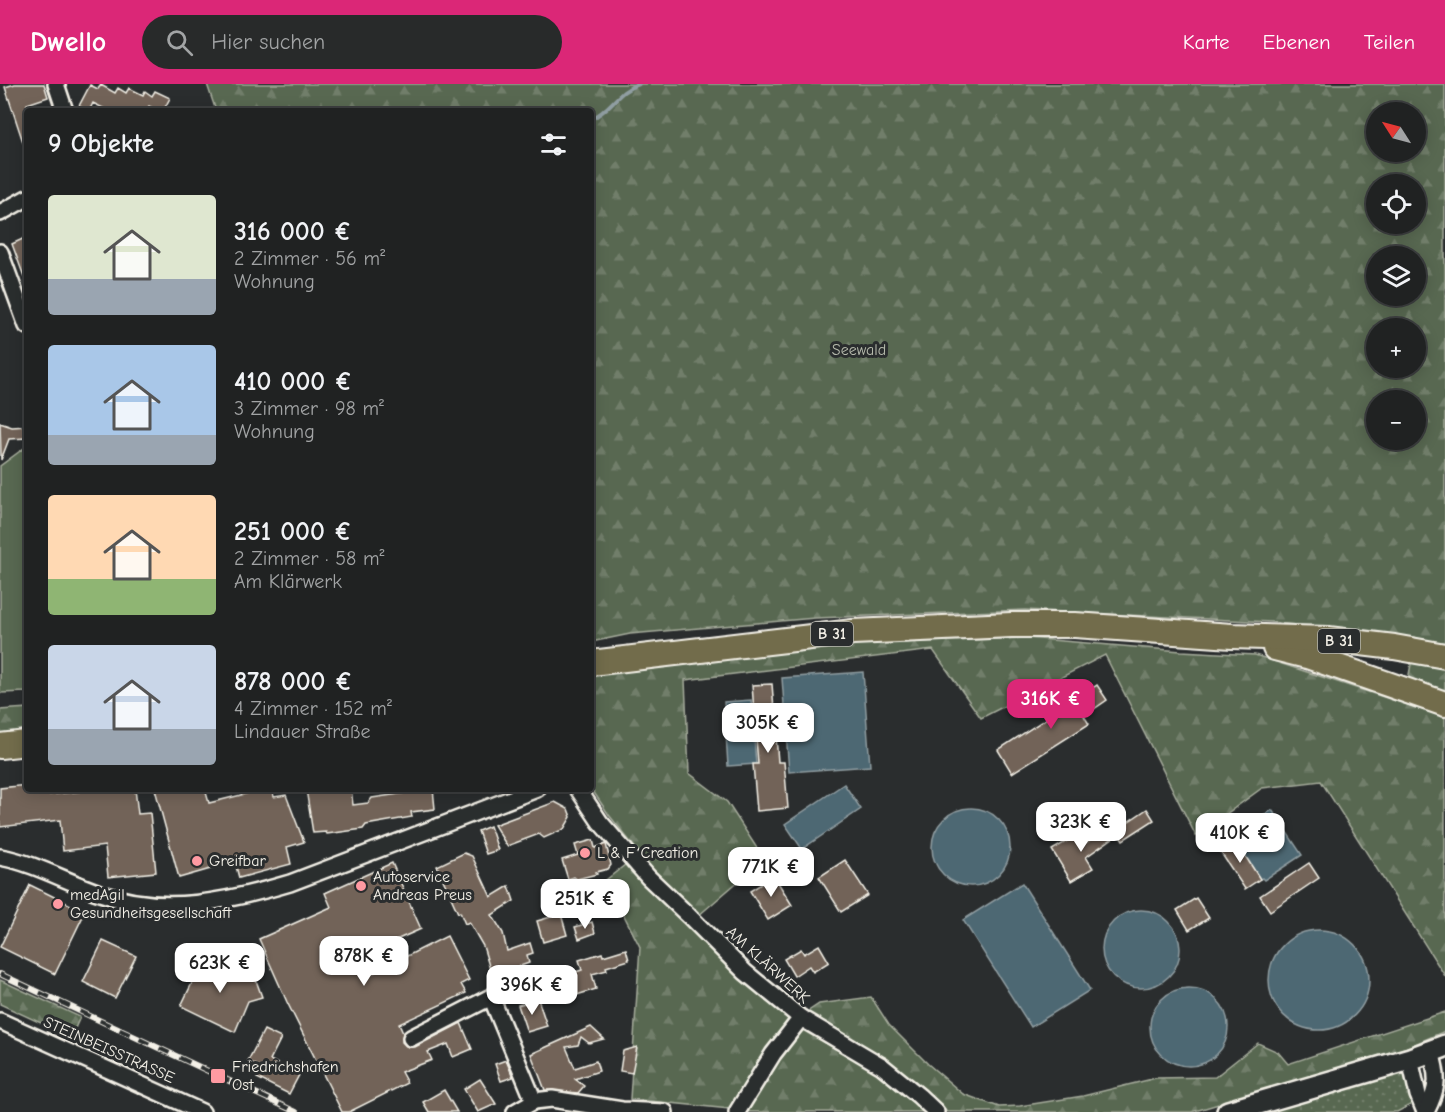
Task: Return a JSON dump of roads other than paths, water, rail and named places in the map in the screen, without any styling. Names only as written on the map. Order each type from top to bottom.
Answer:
[{"type":"main road","name":"B 31","points":[[594,663],[853,632],[1011,625],[1076,625],[1232,636],[1328,639],[1445,656]]},
{"type":"main road","points":[[1232,636],[1307,656],[1445,704]]},
{"type":"main road","points":[[0,746],[24,743]]},
{"type":"main road","points":[[1228,1112],[1438,1049]]},
{"type":"street","points":[[56,84],[64,108]]},
{"type":"street","points":[[0,213],[24,200]]},
{"type":"street","points":[[0,252],[24,318]]},
{"type":"street","points":[[0,857],[18,861],[101,894],[120,899],[158,905],[199,904],[254,894],[290,883],[529,792]]},
{"type":"street","name":"AM KLÄRWERK","points":[[580,792],[600,822],[648,877],[745,972],[801,1018],[882,1066],[920,1096],[936,1112]]},
{"type":"street","points":[[411,1038],[491,997],[534,1101]]},
{"type":"street","points":[[737,1112],[773,1054],[801,1018]]},
{"type":"street","name":"STEINBEISSTRASSE","points":[[0,1021],[202,1112]]},
{"type":"street","points":[[1426,1112],[1436,1093],[1438,1049]]},
{"type":"street","points":[[1410,1059],[1418,1095],[1426,1112]]},
{"type":"street","points":[[515,1112],[534,1101],[552,1099],[623,1111],[665,1112]]},
{"type":"water","points":[[863,672],[870,766],[789,772],[782,678]]},
{"type":"water","points":[[751,700],[756,764],[728,766],[724,702]]},
{"type":"water","points":[[844,784],[861,809],[802,849],[785,824]]},
{"type":"water","points":[[971,808],[986,811],[999,819],[1007,832],[1010,847],[1007,862],[999,875],[986,883],[971,886],[956,883],[943,875],[935,862],[932,847],[935,832],[943,819],[956,811]]},
{"type":"water","points":[[1272,810],[1302,855],[1264,880],[1260,879],[1235,840],[1238,838],[1235,834]]},
{"type":"water","points":[[1022,883],[1090,990],[1031,1027],[963,920]]},
{"type":"water","points":[[1141,910],[1156,913],[1169,921],[1177,934],[1180,949],[1177,964],[1169,977],[1156,985],[1141,988],[1126,985],[1113,977],[1105,964],[1102,949],[1105,934],[1113,921],[1126,913]]},
{"type":"water","points":[[1319,930],[1338,934],[1354,945],[1365,961],[1369,980],[1365,999],[1354,1015],[1338,1026],[1319,1030],[1300,1026],[1284,1015],[1273,999],[1269,980],[1273,961],[1284,945],[1300,934]]},
{"type":"water","points":[[1189,988],[1204,991],[1217,999],[1225,1012],[1228,1027],[1225,1042],[1217,1055],[1204,1063],[1189,1066],[1174,1063],[1161,1055],[1153,1042],[1150,1027],[1153,1012],[1161,999],[1174,991]]},
{"type":"waterway","points":[[594,117],[625,91],[639,84]]},
{"type":"railway","points":[[0,974],[296,1112]]},
{"type":"place","name":"L & F Creation","points":[[585,853]]},
{"type":"place","name":"Greifbar","points":[[197,861]]},
{"type":"place","name":"Autoservice Andreas Preus","points":[[361,886]]},
{"type":"place","name":"medAgil Gesundheitsgesellschaft","points":[[58,904]]},
{"type":"place","name":"Friedrichshafen Ost","points":[[218,1076]]},
{"type":"park label","name":"Seewald","points":[[859,350]]}]
